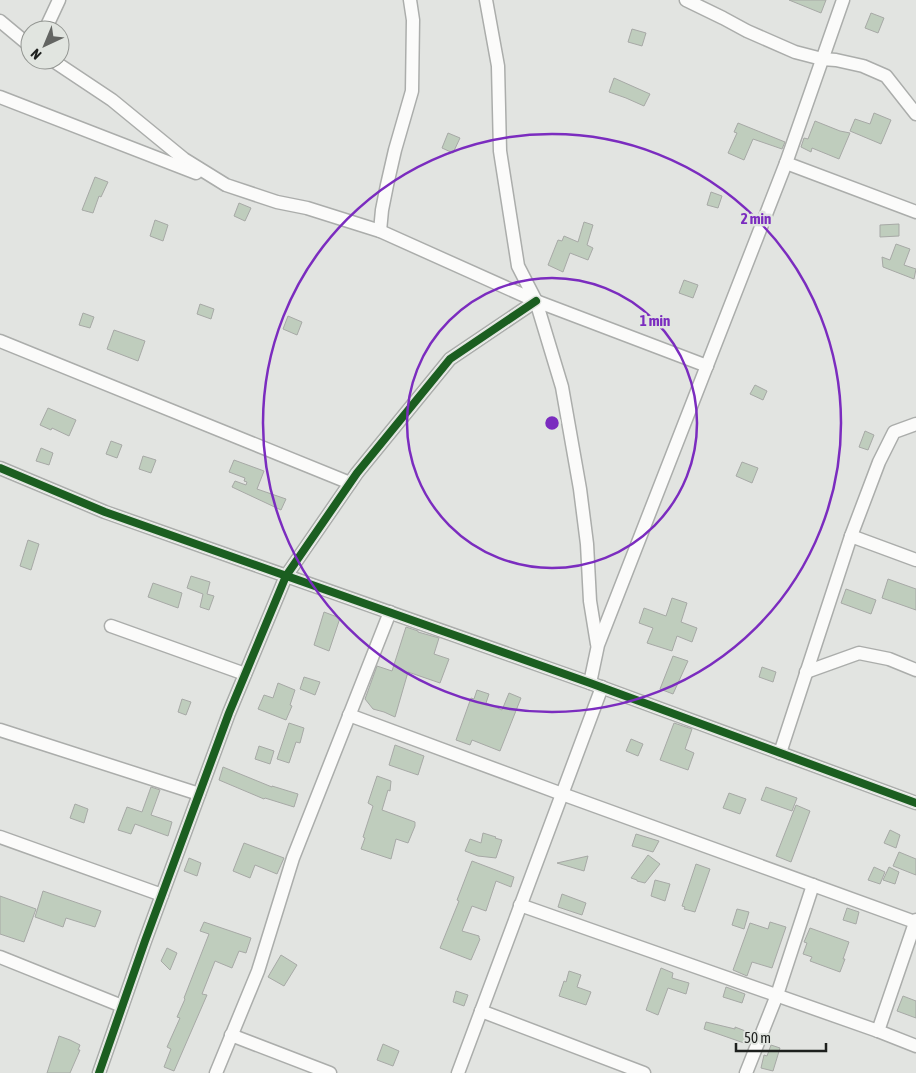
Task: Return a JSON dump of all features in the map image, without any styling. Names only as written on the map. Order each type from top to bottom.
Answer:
[{"type":"street","points":[[50,20],[60,0]]},
{"type":"street","points":[[380,231],[382,210],[395,150],[412,91],[413,20],[410,0]]},
{"type":"street","points":[[458,1073],[562,794],[596,685],[598,645],[590,601],[587,544],[580,489],[562,387],[536,301],[518,266],[500,152],[498,66],[486,0]]},
{"type":"street","points":[[686,0],[787,49],[822,59],[863,66],[886,76],[916,114]]},
{"type":"street","points":[[598,645],[786,163],[843,0]]},
{"type":"street","points":[[0,21],[20,38]]},
{"type":"street","points":[[67,70],[112,100],[184,159],[226,185]]},
{"type":"street","points":[[0,97],[226,185],[277,202],[307,208],[380,231],[536,301],[707,366]]},
{"type":"street","points":[[786,163],[916,212]]},
{"type":"street","points":[[99,1073],[162,894],[229,713],[286,576],[357,473],[450,359],[536,301]]},
{"type":"street","points":[[0,341],[350,483]]},
{"type":"street","points":[[780,753],[851,536],[879,462],[894,432],[916,424]]},
{"type":"street","points":[[0,468],[105,512],[596,685],[916,803]]},
{"type":"street","points":[[851,536],[916,560]]},
{"type":"street","points":[[216,1073],[258,971],[293,858],[390,612]]},
{"type":"street","points":[[111,626],[245,674]]},
{"type":"street","points":[[806,672],[858,653],[889,658],[916,670]]},
{"type":"street","points":[[349,715],[562,794],[916,921],[878,1031]]},
{"type":"street","points":[[0,730],[199,794]]},
{"type":"street","points":[[0,837],[162,894]]},
{"type":"street","points":[[746,1073],[777,995],[813,885]]},
{"type":"street","points":[[520,905],[916,1046]]},
{"type":"street","points":[[0,957],[122,1006]]},
{"type":"street","points":[[481,1011],[644,1073]]},
{"type":"street","points":[[232,1035],[330,1073]]},
{"type":"building","points":[[789,0],[826,0],[821,13]]},
{"type":"building","points":[[871,13],[884,18],[878,33],[865,28]]},
{"type":"building","points":[[632,29],[646,33],[642,46],[628,42]]},
{"type":"building","points":[[614,78],[650,94],[644,106],[609,92]]},
{"type":"building","points":[[874,113],[891,120],[881,144],[850,131],[855,119],[870,124]]},
{"type":"building","points":[[815,121],[850,133],[839,159],[812,148],[811,152],[801,147],[804,138],[808,139]]},
{"type":"building","points":[[738,123],[785,142],[782,149],[753,139],[744,160],[728,153],[737,133],[734,132]]},
{"type":"building","points":[[448,133],[460,138],[453,153],[442,148]]},
{"type":"building","points":[[95,177],[108,182],[101,197],[99,196],[93,213],[82,210]]},
{"type":"building","points":[[711,192],[722,196],[718,208],[707,205]]},
{"type":"building","points":[[239,203],[251,208],[245,221],[234,216]]},
{"type":"building","points":[[155,220],[168,225],[163,241],[150,236]]},
{"type":"building","points":[[584,222],[593,225],[587,245],[593,248],[588,260],[570,253],[563,272],[548,265],[558,240],[562,241],[564,236],[578,242]]},
{"type":"building","points":[[899,224],[899,236],[880,237],[880,225]]},
{"type":"building","points":[[896,244],[910,249],[904,265],[916,269],[914,279],[883,267],[882,257],[890,260]]},
{"type":"building","points":[[684,280],[698,285],[693,298],[679,293]]},
{"type":"building","points":[[200,304],[214,309],[211,319],[197,314]]},
{"type":"building","points":[[83,313],[94,317],[90,328],[79,325]]},
{"type":"building","points":[[288,316],[302,322],[297,335],[283,329]]},
{"type":"building","points":[[114,330],[145,341],[138,361],[107,349]]},
{"type":"building","points":[[755,385],[767,391],[763,400],[750,394]]},
{"type":"building","points":[[48,408],[76,420],[69,436],[40,425]]},
{"type":"building","points":[[865,431],[874,435],[868,450],[859,447]]},
{"type":"building","points":[[111,441],[122,445],[117,458],[106,454]]},
{"type":"building","points":[[41,448],[53,453],[49,465],[36,461]]},
{"type":"building","points":[[143,456],[156,460],[151,473],[139,469]]},
{"type":"building","points":[[234,460],[264,471],[257,489],[286,499],[281,510],[232,487],[235,481],[246,485],[247,482],[244,481],[245,478],[229,472]]},
{"type":"building","points":[[742,462],[758,468],[752,483],[736,476]]},
{"type":"building","points":[[28,540],[39,544],[31,570],[20,566]]},
{"type":"building","points":[[191,576],[210,582],[207,594],[214,596],[209,610],[200,607],[203,594],[187,588]]},
{"type":"building","points":[[888,579],[916,589],[916,610],[882,598]]},
{"type":"building","points":[[153,583],[182,593],[178,608],[148,597]]},
{"type":"building","points":[[846,589],[876,600],[871,614],[841,603]]},
{"type":"building","points":[[672,598],[687,603],[681,622],[697,628],[692,642],[677,636],[672,651],[647,643],[653,628],[639,623],[644,608],[666,616]]},
{"type":"building","points":[[324,612],[340,618],[329,651],[314,645]]},
{"type":"building","points":[[406,627],[439,638],[434,654],[449,659],[440,683],[408,672],[395,717],[373,709],[365,699],[377,666],[392,671]]},
{"type":"building","points":[[673,656],[688,661],[673,694],[660,689]]},
{"type":"building","points":[[762,667],[776,672],[773,682],[759,677]]},
{"type":"building","points":[[304,677],[320,682],[315,695],[300,689]]},
{"type":"building","points":[[278,683],[295,690],[290,705],[292,706],[286,720],[258,709],[264,695],[273,698]]},
{"type":"building","points":[[477,690],[489,694],[486,703],[502,710],[509,693],[521,698],[500,751],[472,740],[470,745],[456,740],[471,698],[474,699]]},
{"type":"building","points":[[182,699],[191,702],[186,715],[178,712]]},
{"type":"building","points":[[289,723],[304,728],[300,743],[296,742],[289,763],[277,759]]},
{"type":"building","points":[[674,723],[692,729],[685,749],[694,753],[688,770],[660,760]]},
{"type":"building","points":[[631,739],[643,744],[638,756],[626,751]]},
{"type":"building","points":[[395,745],[424,756],[418,775],[389,765]]},
{"type":"building","points":[[259,746],[274,751],[270,764],[255,759]]},
{"type":"building","points":[[223,767],[272,787],[298,794],[294,807],[264,799],[219,780]]},
{"type":"building","points":[[377,776],[391,781],[390,791],[388,790],[382,810],[415,822],[408,843],[396,839],[391,859],[361,849],[373,806],[368,803]]},
{"type":"building","points":[[151,787],[160,790],[151,815],[172,822],[168,836],[135,824],[131,834],[118,830],[127,807],[142,812]]},
{"type":"building","points":[[766,787],[797,798],[792,811],[761,800]]},
{"type":"building","points":[[729,793],[746,799],[740,814],[723,808]]},
{"type":"building","points":[[75,804],[88,809],[84,823],[70,818]]},
{"type":"building","points":[[796,805],[810,811],[791,862],[776,856]]},
{"type":"building","points":[[890,830],[900,835],[896,848],[884,843]]},
{"type":"building","points":[[483,833],[502,840],[496,858],[478,856],[465,851],[470,839],[481,843]]},
{"type":"building","points":[[636,834],[659,841],[653,852],[632,846]]},
{"type":"building","points":[[244,843],[284,858],[277,874],[255,865],[250,878],[233,871]]},
{"type":"building","points":[[899,852],[916,859],[916,875],[893,866]]},
{"type":"building","points":[[648,855],[660,864],[645,883],[631,878]]},
{"type":"building","points":[[588,856],[584,871],[557,863]]},
{"type":"building","points":[[189,858],[201,863],[197,876],[184,871]]},
{"type":"building","points":[[472,861],[514,877],[511,887],[496,881],[486,911],[472,906],[462,931],[479,936],[480,939],[471,960],[440,948],[459,901],[457,900]]},
{"type":"building","points":[[696,864],[710,869],[695,912],[684,909],[685,907],[682,906]]},
{"type":"building","points":[[874,867],[885,872],[880,884],[868,880]]},
{"type":"building","points":[[889,867],[899,872],[895,884],[883,880]]},
{"type":"building","points":[[655,880],[670,884],[665,901],[651,896]]},
{"type":"building","points":[[43,891],[101,911],[95,927],[66,918],[63,927],[35,917]]},
{"type":"building","points":[[562,894],[586,903],[582,915],[558,907]]},
{"type":"building","points":[[0,896],[36,909],[24,942],[0,934]]},
{"type":"building","points":[[847,908],[859,912],[856,924],[843,920]]},
{"type":"building","points":[[737,909],[749,912],[744,929],[732,925]]},
{"type":"building","points":[[204,922],[251,938],[246,953],[239,951],[232,968],[215,961],[202,994],[207,995],[174,1071],[164,1067],[171,1049],[167,1047],[180,1018],[177,1017],[209,934],[200,931]]},
{"type":"building","points":[[770,922],[786,927],[772,968],[752,962],[747,976],[733,970],[750,923],[768,929]]},
{"type":"building","points":[[810,928],[849,942],[840,972],[810,961],[812,957],[803,954],[807,943],[804,942]]},
{"type":"building","points":[[167,948],[177,953],[170,970],[161,961]]},
{"type":"building","points":[[281,955],[297,965],[284,986],[268,977]]},
{"type":"building","points":[[661,968],[673,973],[672,978],[689,983],[686,994],[668,988],[658,1015],[646,1010]]},
{"type":"building","points":[[569,971],[581,975],[577,987],[591,992],[586,1005],[559,996]]},
{"type":"building","points":[[726,987],[745,994],[742,1003],[723,997]]},
{"type":"building","points":[[456,991],[468,995],[464,1006],[453,1002]]},
{"type":"building","points":[[903,996],[916,1001],[916,1018],[897,1011]]},
{"type":"building","points":[[706,1022],[735,1029],[735,1027],[748,1032],[744,1043],[704,1029]]},
{"type":"building","points":[[59,1036],[80,1045],[78,1050],[80,1050],[70,1073],[47,1073]]},
{"type":"building","points":[[383,1044],[399,1051],[393,1066],[377,1060]]},
{"type":"building","points":[[771,1045],[780,1048],[773,1071],[761,1068],[764,1055],[767,1056]]},
{"type":"cycle path","points":[[99,1073],[145,941],[229,713],[286,576],[357,473],[450,359],[536,301]]},
{"type":"cycle path","points":[[0,468],[105,512],[590,683],[916,803]]}]
